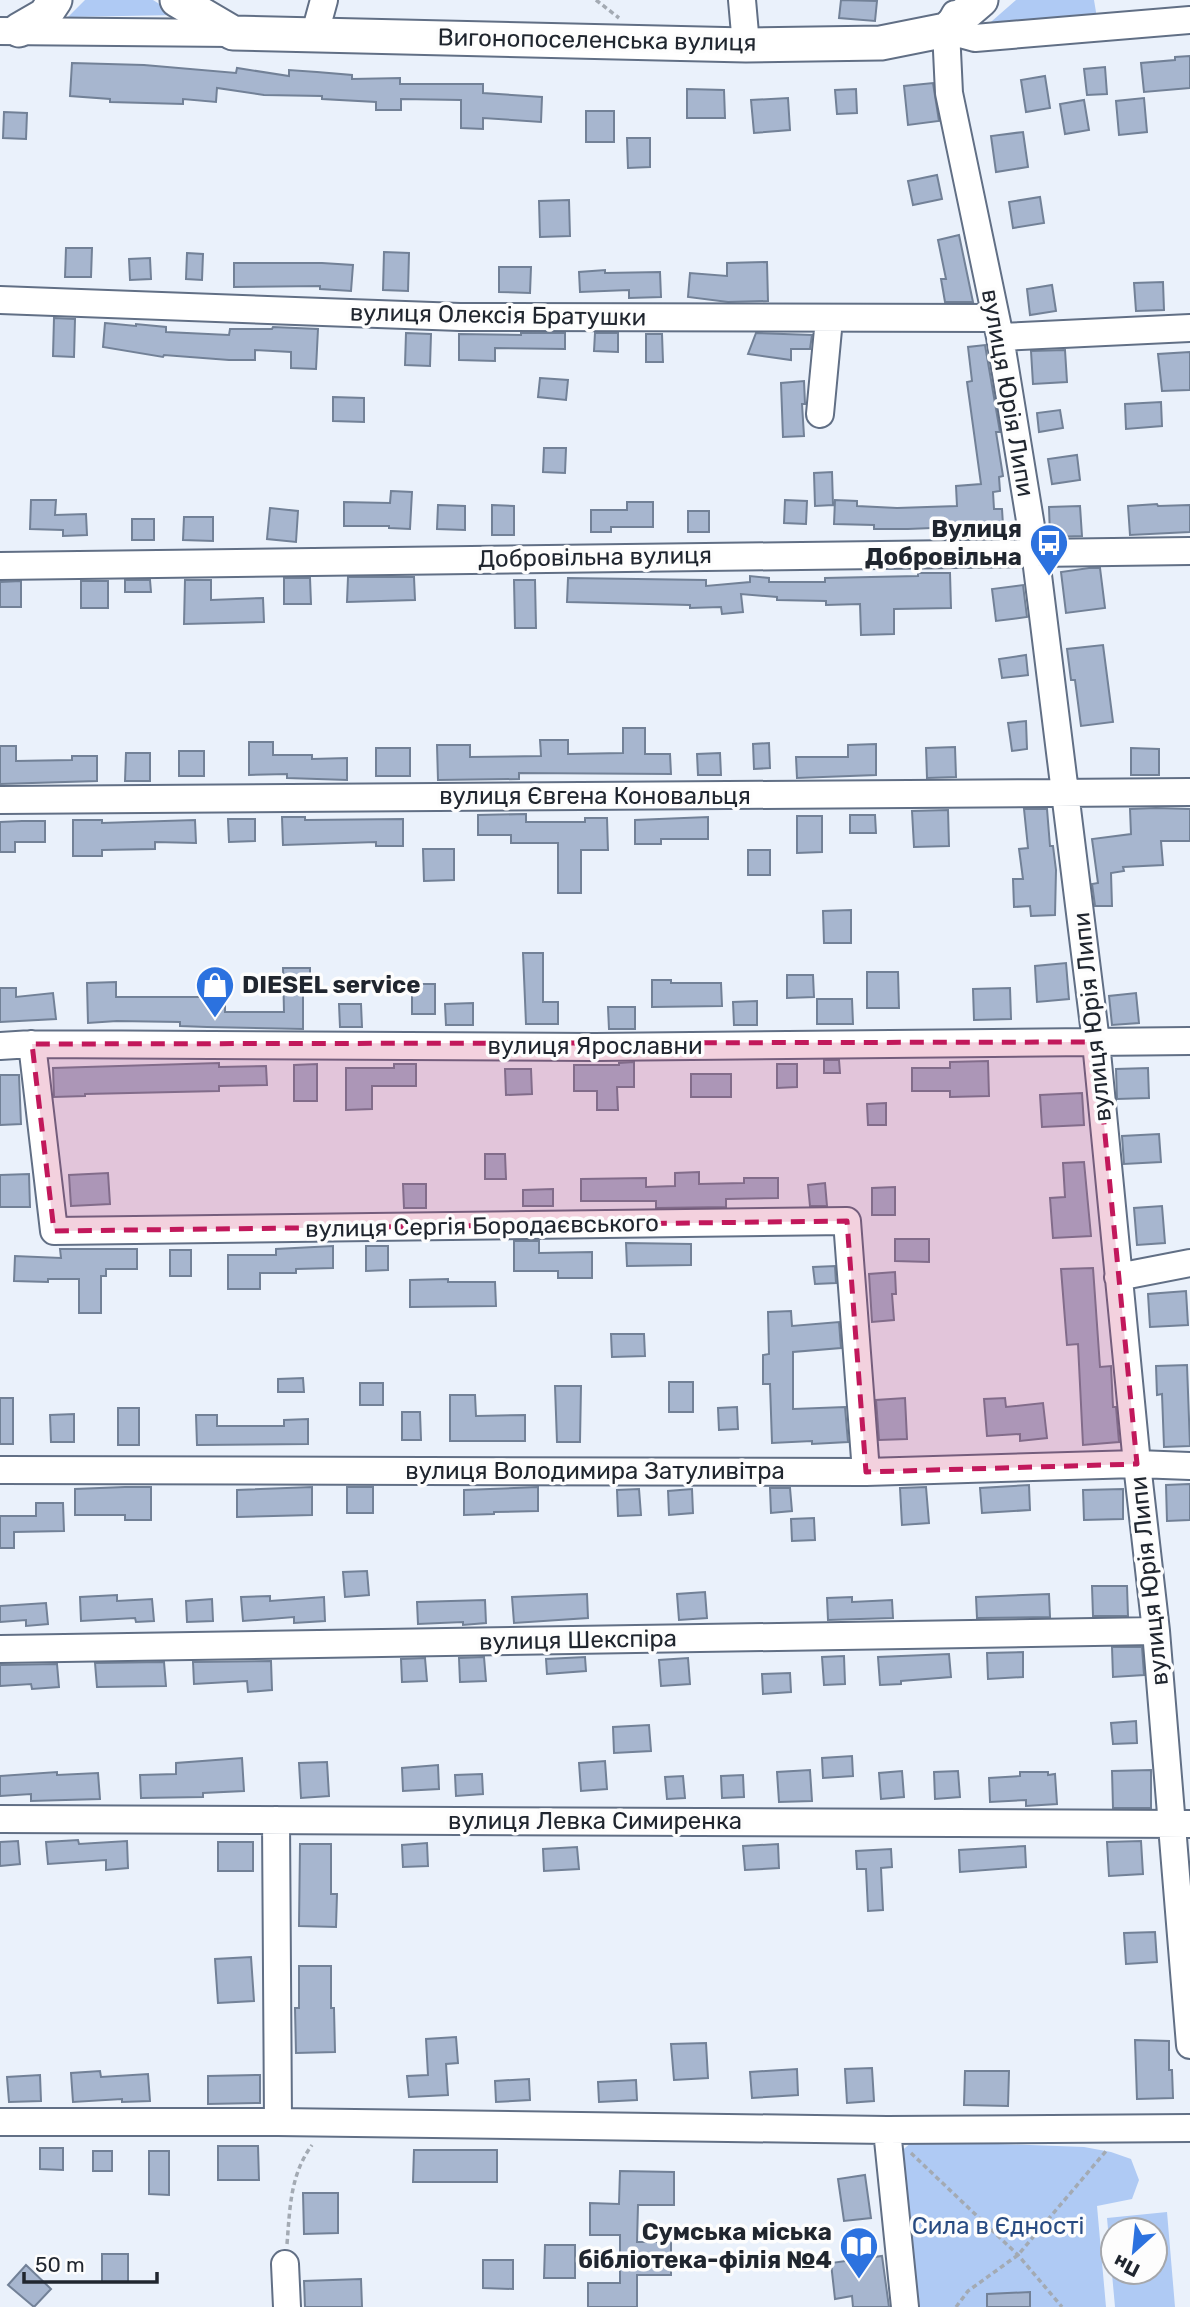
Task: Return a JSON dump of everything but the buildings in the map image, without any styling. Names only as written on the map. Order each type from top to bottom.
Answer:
[{"type":"main road","points":[[10,31],[45,15],[55,0]]},
{"type":"main road","points":[[177,0],[233,33]]},
{"type":"main road","points":[[946,30],[981,0]]},
{"type":"main road","name":"Вигонопоселенська вулиця","points":[[233,33],[746,45],[881,43],[946,30]]},
{"type":"street","points":[[315,33],[324,0]]},
{"type":"street","points":[[742,0],[746,45]]},
{"type":"street","points":[[946,30],[963,0]]},
{"type":"street","name":"Вигонопоселенська вулиця","points":[[946,30],[975,38],[1190,20]]},
{"type":"street","name":"вулиця Юрія Липи","points":[[946,30],[949,93],[998,327],[1035,551],[1066,793],[1096,1042],[1137,1464],[1180,1824],[1190,2045]]},
{"type":"street","name":"Вигонопоселенська вулиця","points":[[10,31],[233,33]]},
{"type":"street","name":"вулиця Олексія Братушки","points":[[0,300],[460,317],[829,319],[998,327],[1190,328]]},
{"type":"street","points":[[820,414],[829,319]]},
{"type":"street","name":"Добровільна вулиця","points":[[0,566],[1190,551]]},
{"type":"street","name":"вулиця Євгена Коновальця","points":[[0,800],[1190,792]]},
{"type":"street","name":"вулиця Ярославни","points":[[0,1046],[595,1047],[1190,1041]]},
{"type":"street","name":"вулиця Сергія Бородаєвського","points":[[32,1044],[54,1231],[847,1221],[866,1472]]},
{"type":"street","points":[[1118,1277],[1190,1263]]},
{"type":"street","name":"вулиця Володимира Затуливітра","points":[[0,1470],[866,1472],[1137,1464],[1190,1466]]},
{"type":"street","name":"вулиця Шекспіра","points":[[0,1649],[1156,1631]]},
{"type":"street","name":"вулиця Левка Симиренка","points":[[0,1819],[1180,1824]]},
{"type":"street","points":[[276,1820],[278,2122]]},
{"type":"street","points":[[0,2122],[278,2122],[887,2130],[1190,2128]]},
{"type":"street","points":[[887,2130],[905,2307]]},
{"type":"street","points":[[285,2263],[287,2307]]},
{"type":"path","points":[[285,2263],[293,2180],[303,2158],[327,2123]]},
{"type":"path","points":[[956,2307],[968,2291],[1018,2255],[1125,2128]]},
{"type":"path","points":[[887,2130],[1018,2255],[1062,2307]]},
{"type":"highlighted area","points":[[1096,1042],[1137,1464],[866,1472],[847,1221],[54,1231],[32,1044]]},
{"type":"green space","points":[[85,0],[153,0],[177,15],[68,17]]},
{"type":"green space","points":[[1016,0],[1094,0],[1097,18],[984,28]]},
{"type":"green space","name":"Сила в Єдності","points":[[913,2141],[1084,2147],[1131,2159],[1139,2180],[1132,2199],[1097,2206],[1099,2286],[1104,2286],[1106,2307],[913,2307],[898,2154]]},
{"type":"green space","points":[[1167,2212],[1167,2216],[1127,2216]]},
{"type":"green space","points":[[1169,2236],[1175,2307],[1115,2307],[1113,2286],[1169,2286]]},
{"type":"place","name":"Вулиця Добровільна","points":[[1049,577]]},
{"type":"place","name":"DIESEL service","points":[[215,1019]]},
{"type":"place","name":"Сумська міська бібліотека-філія №4","points":[[859,2280]]}]
